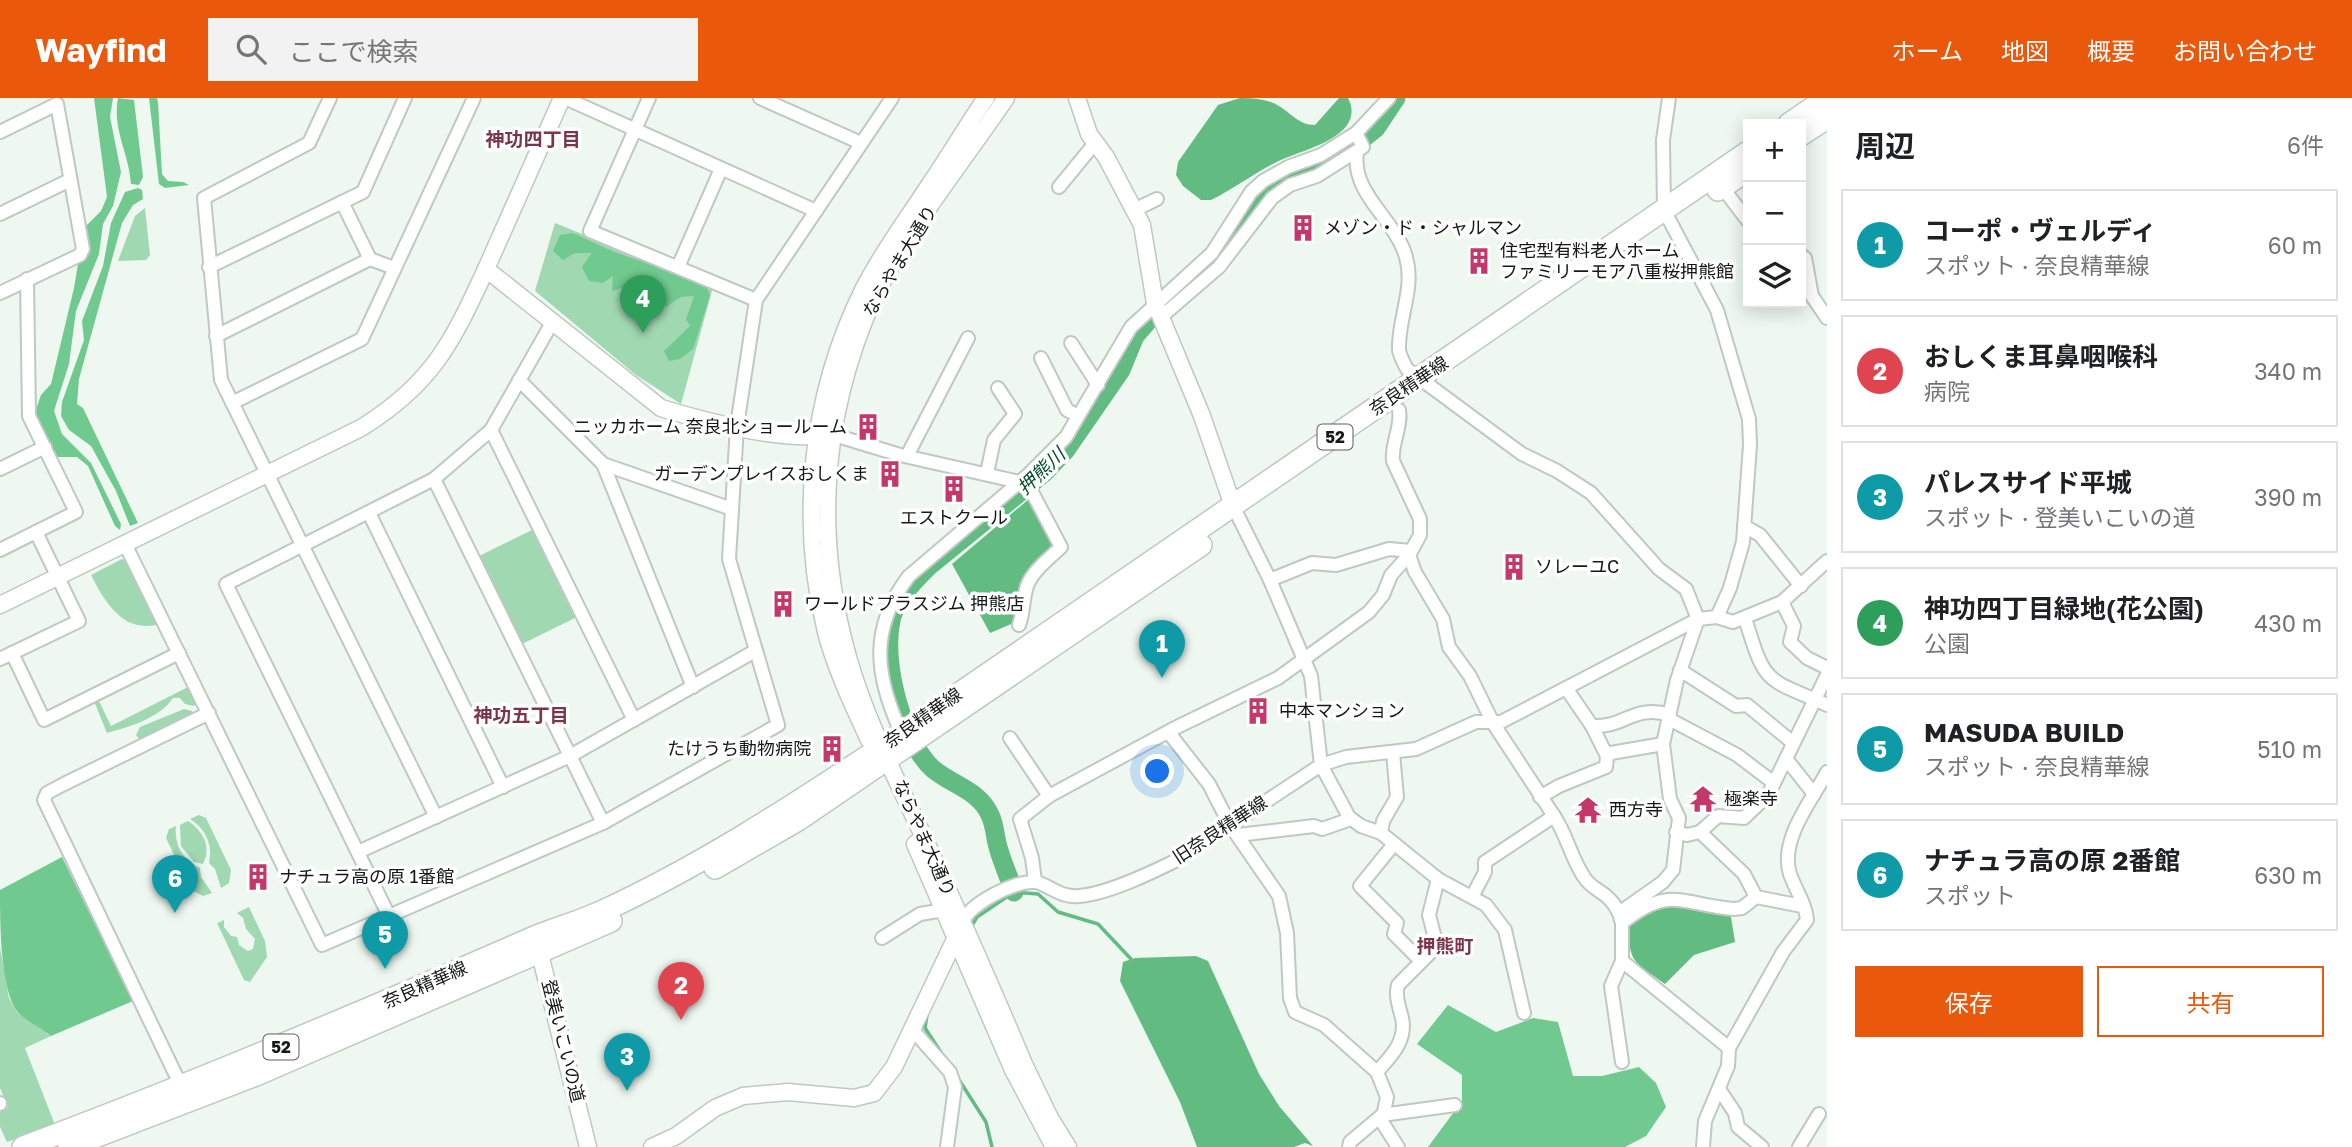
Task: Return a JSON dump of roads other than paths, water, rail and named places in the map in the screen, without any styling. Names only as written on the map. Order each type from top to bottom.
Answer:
[{"type":"main road","points":[[1796,119],[1827,98]]},
{"type":"main road","points":[[1806,132],[1827,118]]},
{"type":"main road","name":"奈良精華線","points":[[69,1147],[256,1075],[743,853],[912,732],[1426,383],[1666,216],[1743,156]]},
{"type":"main road","name":"奈良精華線","points":[[1666,216],[1743,173]]},
{"type":"main road","name":"奈良精華線","points":[[1236,513],[1399,410],[1426,383]]},
{"type":"main road","name":"奈良精華線","points":[[23,1147],[182,1088],[538,945]]},
{"type":"street","points":[[330,98],[309,143],[204,198],[220,380],[436,817]]},
{"type":"street","points":[[209,267],[363,192],[405,98]]},
{"type":"street","points":[[232,403],[362,339],[474,98]]},
{"type":"street","points":[[0,605],[360,428],[409,393],[431,372],[448,346],[563,98],[816,211]]},
{"type":"street","points":[[649,98],[590,231],[756,300]]},
{"type":"street","points":[[760,98],[861,143]]},
{"type":"street","points":[[125,544],[322,945],[603,823],[778,725],[729,559],[737,426],[756,300],[892,98]]},
{"type":"street","name":"ならやま大通り","points":[[986,98],[886,250],[845,327],[831,369],[812,521],[821,609],[844,684],[881,755],[1029,1075],[1068,1147]]},
{"type":"street","name":"ならやま大通り","points":[[824,435],[876,297],[911,239],[1006,98]]},
{"type":"street","points":[[1077,98],[1095,143],[1106,157],[1146,239],[1158,310],[1202,416],[1236,513],[1270,580],[1305,661],[1314,691],[1321,765],[1351,818],[1361,826],[1381,833],[1438,879],[1473,895],[1486,905],[1505,930],[1524,1013]]},
{"type":"street","points":[[912,732],[885,698],[878,659],[889,608],[909,576],[1020,482],[1066,437],[1131,327],[1219,267],[1272,198],[1290,185],[1317,176],[1358,142],[1389,98]]},
{"type":"street","points":[[1669,98],[1663,140],[1666,216],[1677,231],[1717,310],[1749,419],[1750,445],[1744,526],[1730,589],[1717,617]]},
{"type":"street","points":[[0,132],[57,104],[82,242],[80,255],[0,293]]},
{"type":"street","points":[[1158,310],[1212,253],[1240,205],[1262,181],[1288,167],[1358,142]]},
{"type":"street","points":[[1358,142],[1355,166],[1361,185],[1395,234],[1407,260],[1407,300],[1398,351],[1407,369],[1522,454],[1557,471],[1591,493],[1660,569],[1686,589],[1698,619],[1680,670],[1664,744],[1670,799],[1679,818],[1673,870],[1663,882],[1620,918]]},
{"type":"street","points":[[1059,187],[1095,143]]},
{"type":"street","points":[[678,267],[721,169]]},
{"type":"street","points":[[0,214],[70,180]]},
{"type":"street","points":[[1722,187],[1743,215]]},
{"type":"street","points":[[1134,211],[1157,199]]},
{"type":"street","points":[[342,202],[370,258],[394,268]]},
{"type":"street","points":[[216,336],[370,258]]},
{"type":"street","points":[[1806,263],[1812,296],[1827,318]]},
{"type":"street","points":[[486,269],[661,408],[737,426],[797,436],[824,435],[1020,482],[1033,494],[1061,547],[1039,568],[1027,587],[1026,607],[1019,625]]},
{"type":"street","points":[[0,550],[76,512],[29,416],[27,279]]},
{"type":"street","points":[[389,916],[226,584],[434,479],[491,430],[553,321]]},
{"type":"street","points":[[907,456],[968,338]]},
{"type":"street","points":[[1071,343],[1098,386]]},
{"type":"street","points":[[1041,358],[1067,410],[1078,416]]},
{"type":"street","points":[[519,380],[603,464],[693,687]]},
{"type":"street","points":[[987,473],[994,440],[1014,414],[998,388]]},
{"type":"street","points":[[652,1147],[676,1136],[715,1108],[743,1096],[788,1092],[854,1098],[874,1093],[894,1067],[960,930],[966,912],[1006,888],[1035,881],[1032,858],[1020,819],[1049,796],[1249,694],[1305,661],[1369,612],[1383,595],[1391,576],[1410,553],[1420,535],[1420,519],[1393,461],[1392,452],[1401,424],[1399,410]]},
{"type":"street","points":[[491,430],[634,720]]},
{"type":"street","points":[[0,469],[44,447]]},
{"type":"street","points":[[603,464],[732,509]]},
{"type":"street","points":[[434,479],[603,823]]},
{"type":"street","points":[[369,513],[503,787]]},
{"type":"street","points":[[1744,526],[1760,535],[1801,586]]},
{"type":"street","points":[[36,532],[79,621],[6,656],[44,720],[179,653]]},
{"type":"street","points":[[1270,580],[1312,563],[1336,565],[1389,548],[1410,553]]},
{"type":"street","points":[[1410,553],[1415,572],[1443,619],[1449,647],[1470,676],[1493,723],[1565,833],[1586,881],[1604,892],[1620,918],[1622,961],[1611,986],[1622,1062]]},
{"type":"street","name":"旧奈良精華線","points":[[1035,881],[1062,895],[1090,894],[1157,870],[1234,830],[1321,765],[1346,757],[1393,753],[1427,746],[1468,723],[1501,722],[1698,619],[1717,617],[1733,622],[1782,601],[1827,561]]},
{"type":"street","points":[[1782,601],[1794,626],[1790,642],[1807,658],[1827,668]]},
{"type":"street","points":[[1745,618],[1757,659],[1767,677],[1786,689],[1827,705]]},
{"type":"street","points":[[358,852],[570,756],[755,651]]},
{"type":"street","points":[[1680,670],[1737,706],[1747,705],[1792,743]]},
{"type":"street","points":[[1676,832],[1687,835],[1700,832],[1718,816],[1744,818],[1768,795],[1827,675]]},
{"type":"street","points":[[1540,796],[1606,767],[1607,756],[1592,726],[1566,688]]},
{"type":"street","points":[[1592,726],[1610,725],[1642,711],[1670,717],[1737,755],[1774,783]]},
{"type":"street","points":[[182,1088],[44,800],[47,793],[64,784],[209,713]]},
{"type":"street","points":[[1169,733],[1209,785],[1234,830],[1279,896],[1287,933],[1290,998],[1296,1012],[1324,1026],[1377,1072],[1387,1097],[1382,1122],[1398,1147]]},
{"type":"street","points":[[1010,738],[1049,796]]},
{"type":"street","points":[[1607,756],[1664,744]]},
{"type":"street","points":[[1381,833],[1383,821],[1397,797],[1393,753]]},
{"type":"street","name":"ならやま大通り","points":[[881,755],[944,910],[960,930],[1013,1070],[1054,1147]]},
{"type":"street","points":[[1787,760],[1814,794]]},
{"type":"street","points":[[1703,1147],[1705,1121],[1728,1066],[1729,1048],[1783,952],[1807,920],[1788,862],[1792,838],[1827,772]]},
{"type":"street","points":[[1473,895],[1485,872],[1485,862],[1554,816]]},
{"type":"street","points":[[1234,830],[1314,826],[1322,829],[1351,818]]},
{"type":"street","points":[[1700,832],[1744,874],[1756,897]]},
{"type":"street","points":[[1394,844],[1360,886],[1397,923],[1394,934],[1421,961]]},
{"type":"street","points":[[1377,1072],[1399,1046],[1402,1024],[1398,1006],[1398,985],[1437,946],[1429,915],[1438,879]]},
{"type":"street","points":[[1620,918],[1658,900],[1696,901],[1734,909],[1742,908],[1756,897],[1802,906]]},
{"type":"street","points":[[882,938],[920,914],[944,910]]},
{"type":"street","name":"登美いこいの道","points":[[538,945],[588,1147]]},
{"type":"street","points":[[1622,961],[1729,1048]]},
{"type":"street","points":[[911,1028],[950,1072],[956,1087],[947,1147]]},
{"type":"street","points":[[1719,1088],[1735,1113],[1738,1127],[1762,1147]]},
{"type":"street","points":[[1349,1147],[1350,1142],[1382,1115],[1455,1105]]},
{"type":"street","points":[[1799,1147],[1819,1114]]},
{"type":"waterway","name":"押熊川","points":[[1014,892],[1000,853],[992,819],[985,807],[972,794],[933,769],[911,737],[902,715],[890,669],[890,625],[895,608],[906,591],[929,566],[1045,472],[1065,451],[1121,370],[1135,336],[1160,307],[1216,264],[1258,195],[1286,177],[1317,168],[1341,156],[1376,128],[1396,98]]},
{"type":"waterway","points":[[971,927],[977,917],[1014,892],[1038,894],[1058,912],[1098,924],[1131,959]]},
{"type":"waterway","points":[[927,1015],[925,1028],[944,1057]]},
{"type":"waterway","points":[[956,1075],[986,1122],[992,1147]]},
{"type":"place","name":"メゾン・ド・シャルマン","points":[[1303,228]]},
{"type":"place","name":"住宅型有料老人ホーム ファミリーモア八重桜押熊館","points":[[1479,261]]},
{"type":"place","name":"神功四丁目緑地(花公園)","points":[[643,333]]},
{"type":"place","name":"ニッカホーム 奈良北ショールーム","points":[[868,427]]},
{"type":"place","name":"ガーデンプレイスおしくま","points":[[890,474]]},
{"type":"place","name":"エストクール","points":[[954,489]]},
{"type":"place","name":"ソレーユC","points":[[1514,567]]},
{"type":"place","name":"ワールドプラスジム 押熊店","points":[[783,604]]},
{"type":"place","name":"コーポ・ヴェルディ","points":[[1162,678]]},
{"type":"place","name":"中本マンション","points":[[1258,711]]},
{"type":"place","name":"たけうち動物病院","points":[[832,749]]},
{"type":"place","name":"極楽寺","points":[[1703,799]]},
{"type":"place","name":"西方寺","points":[[1588,810]]},
{"type":"place","name":"ナチュラ高の原 1番館","points":[[258,877]]},
{"type":"place","name":"ナチュラ高の原 2番館","points":[[175,913]]},
{"type":"place","name":"MASUDA BUILD","points":[[385,969]]},
{"type":"place","name":"おしくま耳鼻咽喉科","points":[[681,1020]]},
{"type":"place","name":"パレスサイド平城","points":[[627,1091]]},
{"type":"district","name":"神功四丁目","points":[[533,139]]},
{"type":"district","name":"神功五丁目","points":[[521,715]]},
{"type":"district","name":"押熊町","points":[[1445,946]]}]
